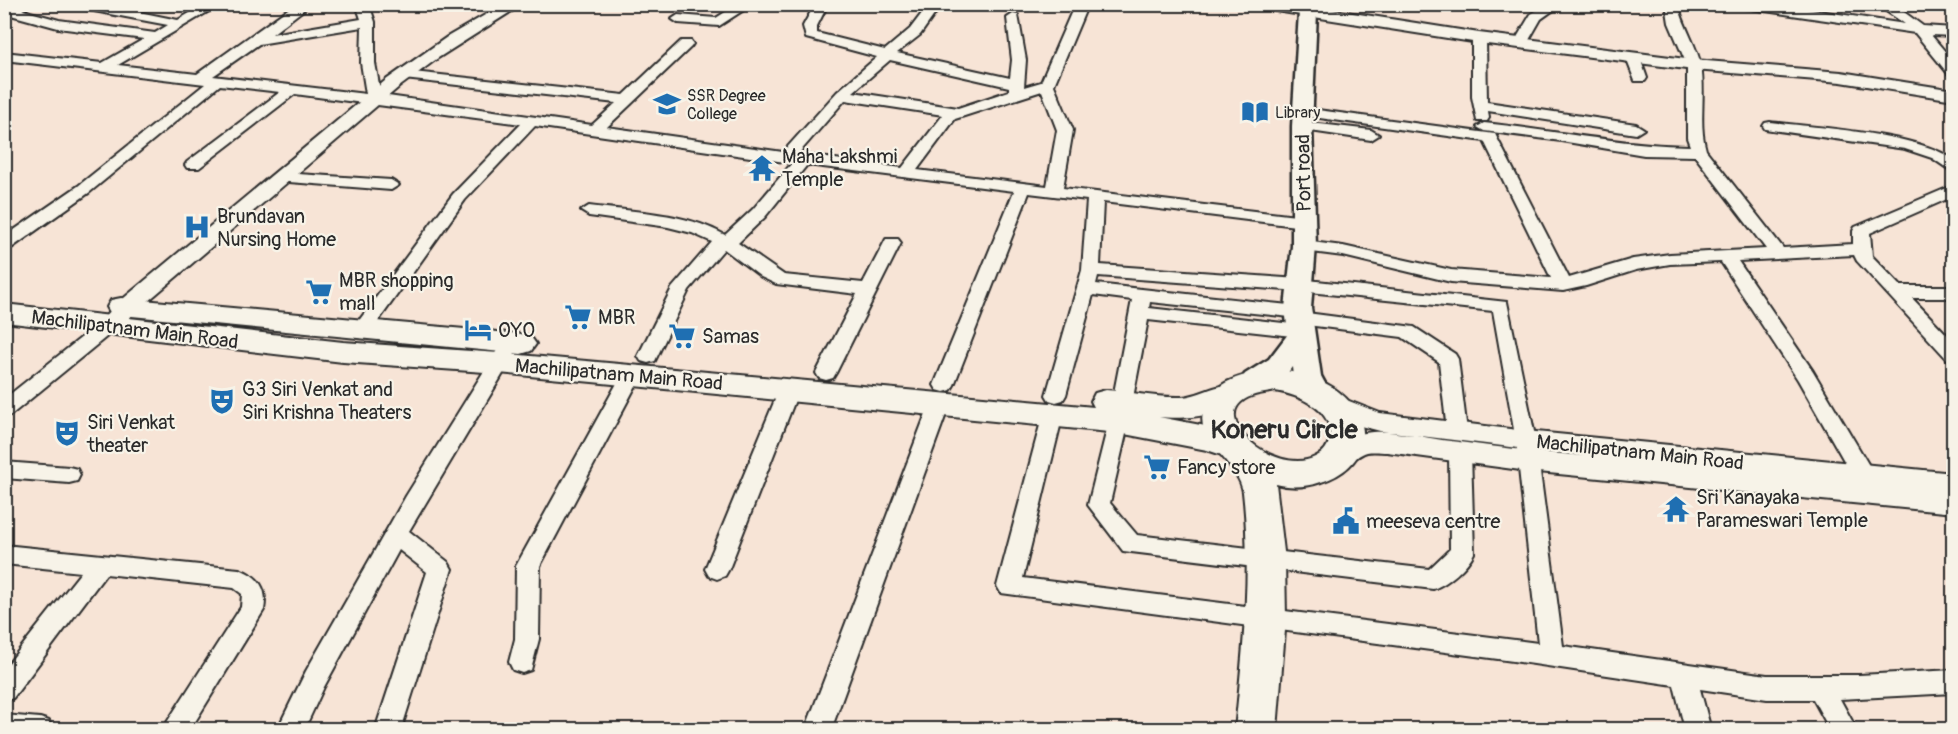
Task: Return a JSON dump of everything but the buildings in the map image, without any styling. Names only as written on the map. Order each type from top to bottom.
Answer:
[{"type":"highway","points":[[1238,452],[1268,468],[1293,473],[1312,472],[1328,466],[1340,457],[1347,444],[1348,430],[1342,416],[1323,397],[1295,383],[1275,380],[1240,388],[1219,406],[1218,419],[1222,433],[1256,475],[1264,512],[1266,618],[1256,729]]},
{"type":"highway","points":[[1264,512],[1280,480],[1293,473]]},
{"type":"main road","name":"Port road","points":[[1310,8],[1302,119],[1304,246],[1299,285],[1300,324],[1307,376],[1323,397]]},
{"type":"main road","name":"Machilipatnam Main Road","points":[[4,295],[332,351],[505,353]]},
{"type":"main road","name":"Machilipatnam Main Road","points":[[4,313],[117,316],[362,330],[505,353],[639,366],[826,374],[942,394]]},
{"type":"main road","points":[[1240,388],[1279,366],[1300,324]]},
{"type":"main road","name":"Machilipatnam Main Road","points":[[639,366],[789,390],[942,394],[1121,412],[1201,405],[1240,388]]},
{"type":"main road","name":"Machilipatnam Main Road","points":[[1121,412],[1211,439],[1238,452]]},
{"type":"street","points":[[8,13],[27,4]]},
{"type":"street","points":[[78,4],[181,24]]},
{"type":"street","points":[[105,67],[215,4]]},
{"type":"street","points":[[201,78],[292,11],[305,4]]},
{"type":"street","points":[[362,4],[369,22],[368,63],[374,99]]},
{"type":"street","points":[[4,410],[404,75],[462,35],[516,4]]},
{"type":"street","points":[[678,20],[719,22],[747,4]]},
{"type":"street","points":[[822,4],[810,26],[811,35],[1016,89]]},
{"type":"street","points":[[522,662],[527,639],[528,566],[681,288],[724,242],[759,213],[795,158],[842,95],[915,32],[936,4]]},
{"type":"street","points":[[1054,193],[1065,130],[1047,85],[1082,4]]},
{"type":"street","points":[[1263,4],[1310,8],[1520,44],[1694,65],[1841,77],[1953,95]]},
{"type":"street","points":[[1520,44],[1536,17],[1556,4]]},
{"type":"street","points":[[1672,4],[1676,23],[1694,65],[1695,138],[1699,151],[1778,253]]},
{"type":"street","points":[[1744,4],[1921,30],[1953,32]]},
{"type":"street","points":[[1890,6],[1921,30],[1953,72]]},
{"type":"street","points":[[8,13],[58,24],[157,38]]},
{"type":"street","points":[[1013,18],[1019,60],[1016,89]]},
{"type":"street","points":[[255,40],[369,22]]},
{"type":"street","points":[[1479,38],[1480,105],[1487,132],[1563,285]]},
{"type":"street","points":[[597,129],[686,44]]},
{"type":"street","points":[[4,56],[293,88],[906,174],[1304,222]]},
{"type":"street","points":[[1633,58],[1640,78]]},
{"type":"street","points":[[404,75],[628,100]]},
{"type":"street","points":[[4,245],[84,189],[218,80]]},
{"type":"street","points":[[906,174],[950,116],[1016,89],[1047,85]]},
{"type":"street","points":[[193,165],[293,88]]},
{"type":"street","points":[[842,95],[959,113]]},
{"type":"street","points":[[1480,105],[1636,129]]},
{"type":"street","points":[[1302,119],[1561,136],[1644,150],[1699,151]]},
{"type":"street","points":[[1302,119],[1371,135]]},
{"type":"street","points":[[362,330],[459,197],[533,120]]},
{"type":"street","points":[[1770,126],[1915,147],[1937,155],[1953,168]]},
{"type":"street","points":[[282,178],[391,185]]},
{"type":"street","points":[[818,729],[942,394],[1023,189]]},
{"type":"street","points":[[1953,190],[1861,231],[1863,257],[1953,354]]},
{"type":"street","points":[[1095,198],[1091,270],[1054,405],[1009,586],[1552,656],[1767,687],[1953,681]]},
{"type":"street","points":[[589,211],[687,226],[724,242],[748,257],[769,276],[782,280],[869,289]]},
{"type":"street","points":[[826,374],[892,243]]},
{"type":"street","points":[[1304,246],[1343,251],[1451,276],[1563,285],[1670,259],[1863,249]]},
{"type":"street","points":[[1727,257],[1806,376],[1863,474]]},
{"type":"street","points":[[1091,270],[1299,285],[1500,306],[1527,451],[1552,656]]},
{"type":"street","points":[[1086,288],[1140,304],[1300,324],[1407,331],[1448,359],[1459,441],[1462,553],[1433,579],[1131,544],[1099,505],[1121,412],[1140,304]]},
{"type":"street","points":[[1895,292],[1953,292]]},
{"type":"street","points":[[290,729],[315,679],[396,534],[505,353]]},
{"type":"street","points":[[717,569],[789,390]]},
{"type":"street","name":"Machilipatnam Main Road","points":[[1323,397],[1357,415],[1459,441],[1953,502]]},
{"type":"street","name":"Machilipatnam Main Road","points":[[1340,457],[1361,443],[1459,441]]},
{"type":"street","name":"Machilipatnam Main Road","points":[[1527,451],[1863,474],[1953,483]]},
{"type":"street","points":[[4,470],[69,475]]},
{"type":"street","points":[[388,729],[440,569],[396,534]]},
{"type":"street","points":[[4,554],[238,579],[252,586],[255,595],[252,610],[175,729]]},
{"type":"street","points":[[4,690],[100,564]]},
{"type":"street","points":[[1683,676],[1698,729]]},
{"type":"street","points":[[1820,687],[1844,729]]},
{"type":"street","points":[[4,727],[40,729]]},
{"type":"place","name":"SSR Degree College","points":[[667,104]]},
{"type":"place","name":"Library","points":[[1255,112]]},
{"type":"place","name":"Maha Lakshmi Temple","points":[[762,168]]},
{"type":"place","name":"Brundavan Nursing Home","points":[[197,227]]},
{"type":"place","name":"MBR shopping mall","points":[[319,292]]},
{"type":"place","name":"MBR","points":[[578,317]]},
{"type":"place","name":"OYO","points":[[478,330]]},
{"type":"place","name":"Samas","points":[[682,336]]},
{"type":"place","name":"G3 Siri Venkat and Siri Krishna Theaters","points":[[222,401]]},
{"type":"place","name":"Siri Venkat theater","points":[[67,433]]},
{"type":"place","name":"Fancy store","points":[[1157,467]]},
{"type":"place","name":"Sri Kanayaka Parameswari Temple","points":[[1676,509]]},
{"type":"place","name":"meeseva centre","points":[[1346,521]]},
{"type":"district","name":"Koneru Circle","points":[[1284,429]]}]
